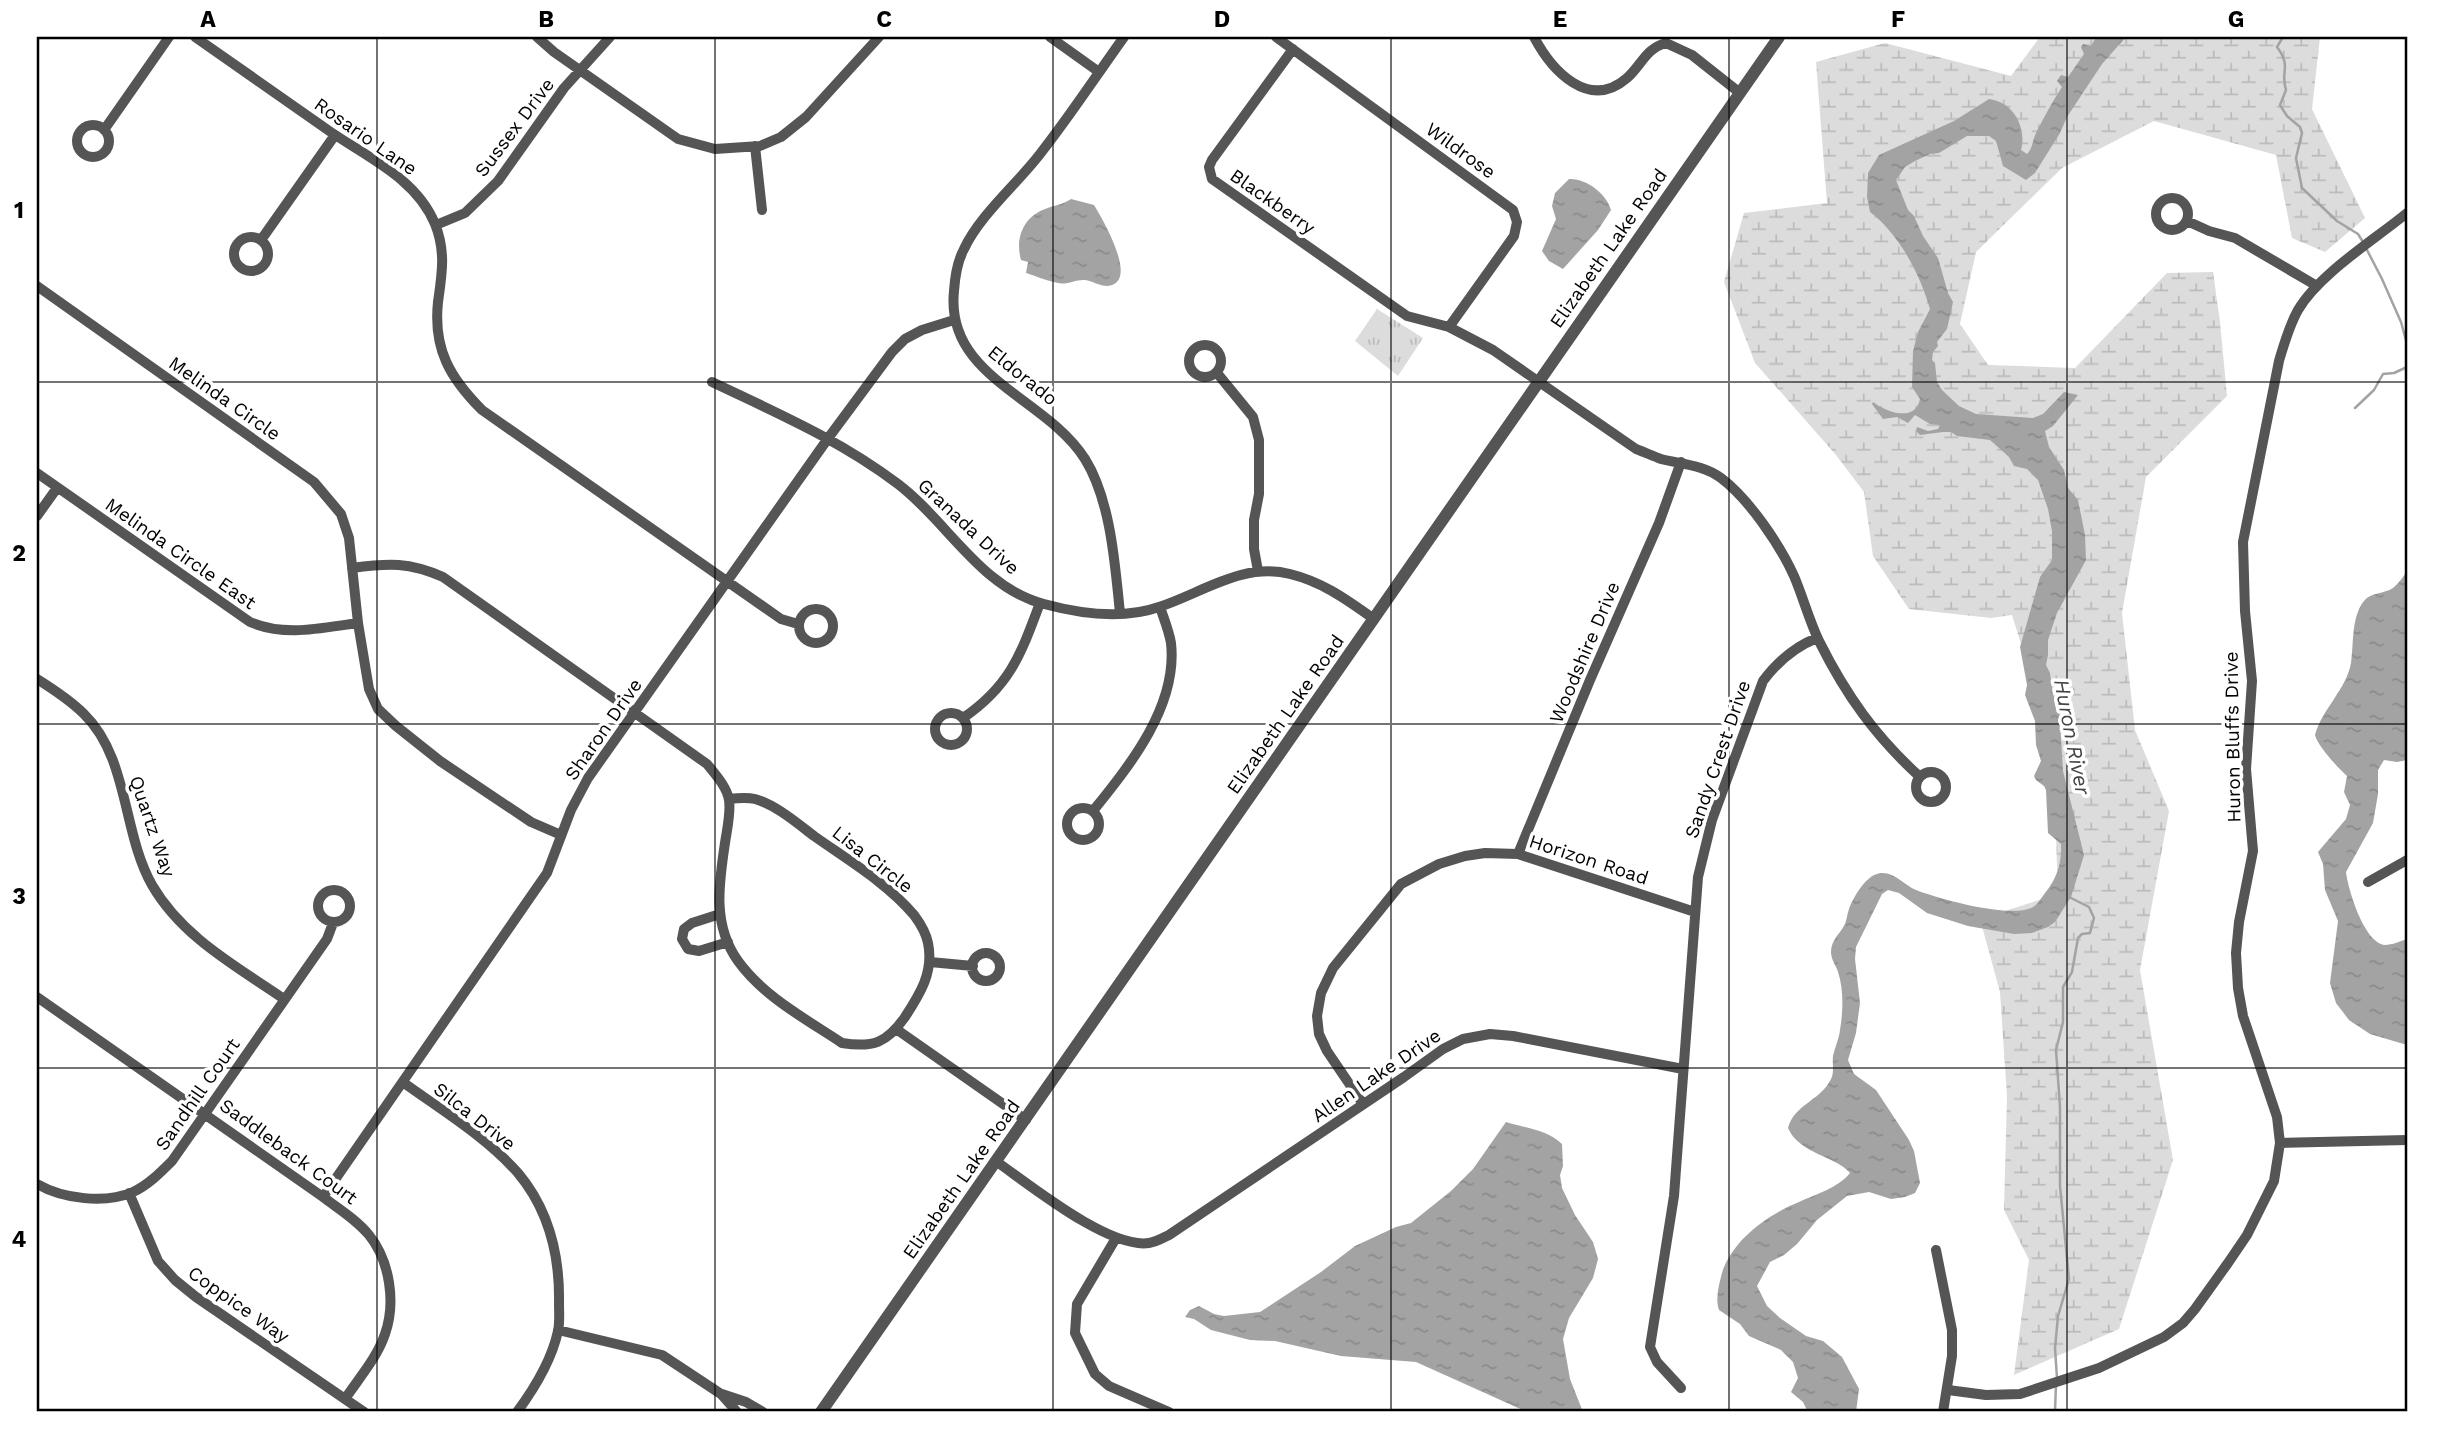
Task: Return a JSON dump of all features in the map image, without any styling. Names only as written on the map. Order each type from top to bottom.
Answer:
[{"type":"street","points":[[104,130],[169,37]]},
{"type":"street","name":"Rosario Lane","points":[[195,37],[404,181],[419,198],[436,225],[443,248],[437,326],[440,350],[462,391],[482,410],[628,514],[780,619],[798,624]]},
{"type":"street","points":[[537,37],[678,139],[716,149],[755,146],[781,137],[806,117],[879,37]]},
{"type":"street","name":"Sussex Drive","points":[[436,225],[465,213],[498,181],[579,69],[610,37]]},
{"type":"street","points":[[1050,37],[1099,72]]},
{"type":"street","name":"Eldorado","points":[[1120,613],[1100,488],[1087,463],[1059,427],[975,361],[954,320],[955,278],[964,247],[979,225],[1040,154],[1124,37]]},
{"type":"street","name":"Wildrose","points":[[1276,37],[1513,210],[1522,222],[1449,327]]},
{"type":"street","points":[[1534,37],[1544,55],[1558,70],[1572,82],[1595,92],[1613,89],[1629,76],[1656,45],[1666,43],[1692,55],[1740,93]]},
{"type":"street","name":"Elizabeth Lake Road","points":[[821,1412],[1779,37]]},
{"type":"street","name":"Blackberry","points":[[1293,49],[1212,160],[1209,167],[1212,179],[1407,316],[1449,327]]},
{"type":"street","points":[[261,240],[335,135]]},
{"type":"street","points":[[755,146],[762,210]]},
{"type":"street","name":"Huron Bluffs Drive","points":[[1948,1390],[1986,1395],[2020,1394],[2099,1368],[2164,1337],[2183,1323],[2195,1309],[2247,1236],[2274,1181],[2280,1143],[2277,1117],[2243,1016],[2236,953],[2239,922],[2253,851],[2246,769],[2252,681],[2245,611],[2244,542],[2279,361],[2299,309],[2317,286],[2407,214]]},
{"type":"street","points":[[2187,221],[2235,238],[2317,286]]},
{"type":"street","name":"Melinda Circle","points":[[37,286],[314,482],[329,496],[341,514],[349,538],[358,623]]},
{"type":"street","name":"Sharon Drive","points":[[323,1197],[547,873],[580,791],[829,438],[892,352],[905,339],[922,330],[954,320]]},
{"type":"street","points":[[1449,327],[1493,349],[1636,449],[1702,468],[1739,493],[1777,546],[1793,575],[1817,638],[1861,714],[1892,751],[1920,777]]},
{"type":"street","points":[[1217,373],[1253,416],[1259,440],[1259,494],[1254,520],[1254,550],[1258,571]]},
{"type":"street","name":"Granada Drive","points":[[712,382],[829,438],[901,486],[985,570],[1016,593],[1040,603],[1086,614],[1141,612],[1258,571],[1288,573],[1316,582],[1330,588],[1374,619]]},
{"type":"street","name":"Woodshire Drive","points":[[1518,854],[1659,523],[1681,462]]},
{"type":"street","name":"Melinda Circle East","points":[[37,473],[250,622],[267,629],[290,631],[358,623]]},
{"type":"street","points":[[37,516],[57,488]]},
{"type":"street","points":[[352,568],[402,564],[420,567],[443,577],[707,764],[729,799],[719,883],[719,915],[727,942],[736,959],[756,983],[842,1043],[859,1046],[877,1043],[897,1028],[915,1002],[928,975],[930,962],[973,966]]},
{"type":"street","points":[[963,718],[993,693],[1016,664],[1040,603]]},
{"type":"street","points":[[1093,811],[1152,727],[1165,696],[1171,674],[1171,644],[1160,607]]},
{"type":"street","points":[[358,623],[369,689],[378,709],[396,726],[460,774],[531,822],[562,835]]},
{"type":"street","name":"Sandy Crest Drive","points":[[1681,1388],[1657,1362],[1650,1347],[1674,1196],[1698,877],[1712,820],[1763,681],[1775,665],[1798,646],[1817,638]]},
{"type":"street","name":"Quartz Way","points":[[37,678],[85,715],[102,737],[114,761],[127,816],[151,883],[171,914],[190,933],[284,999]]},
{"type":"street","name":"Lisa Circle","points":[[729,799],[755,799],[768,805],[797,823],[893,894],[914,915],[922,928],[928,943],[930,962]]},
{"type":"street","name":"Horizon Road","points":[[1363,1104],[1327,1051],[1319,1034],[1317,1016],[1321,993],[1333,968],[1401,884],[1439,864],[1465,856],[1485,853],[1518,854],[1695,912]]},
{"type":"street","points":[[2368,882],[2407,860]]},
{"type":"street","points":[[719,915],[684,929],[682,939],[688,949],[699,951],[727,942]]},
{"type":"street","name":"Sandhill Court","points":[[37,1184],[52,1192],[81,1198],[106,1198],[130,1194],[158,1175],[172,1161],[327,939],[333,923]]},
{"type":"street","name":"Saddleback Court","points":[[37,997],[351,1217],[370,1236],[385,1265],[390,1290],[390,1311],[385,1334],[376,1353],[345,1399]]},
{"type":"street","points":[[897,1028],[1026,1120]]},
{"type":"street","name":"Allen Lake Drive","points":[[1116,1238],[1149,1243],[1169,1235],[1443,1049],[1463,1039],[1490,1034],[1513,1036],[1683,1069]]},
{"type":"street","name":"Silca Drive","points":[[404,1083],[496,1151],[519,1175],[536,1201],[552,1236],[559,1274],[558,1330],[543,1370],[517,1412]]},
{"type":"street","points":[[2280,1143],[2407,1140]]},
{"type":"street","points":[[997,1162],[1097,1229],[1116,1238],[1077,1304],[1075,1333],[1095,1374],[1109,1387],[1170,1412]]},
{"type":"street","name":"Coppice Way","points":[[130,1194],[158,1261],[175,1280],[364,1412]]},
{"type":"street","points":[[1936,1250],[1951,1330],[1952,1356],[1943,1412]]},
{"type":"street","points":[[558,1330],[662,1355],[721,1394],[737,1412]]},
{"type":"street","points":[[721,1394],[746,1402],[763,1412]]},
{"type":"green space","points":[[2040,37],[2320,37],[2312,109],[2365,218],[2325,252],[2292,238],[2276,155],[2154,121],[2062,168],[1976,252],[1960,324],[1988,365],[2075,368],[2167,273],[2213,272],[2227,396],[2146,477],[2122,613],[2135,730],[2169,811],[2140,970],[2173,1160],[2119,1329],[2014,1375],[2029,1260],[2004,1210],[2007,1096],[2000,992],[1980,919],[2058,894],[2053,746],[2012,615],[1991,618],[1909,609],[1873,556],[1864,492],[1836,455],[1755,363],[1724,282],[1744,213],[1827,203],[1816,62],[1885,43],[2011,76]]},
{"type":"green space","points":[[1377,309],[1423,338],[1398,376],[1355,341]]},
{"type":"water","points":[[2096,37],[2126,37],[2102,64],[2035,173],[2026,180],[2003,166],[1996,141],[1989,136],[1967,136],[1939,153],[1930,154],[1905,167],[1896,180],[1908,210],[1938,258],[1953,302],[1947,329],[1937,342],[1932,360],[1935,363],[1937,382],[1942,390],[1959,406],[1976,414],[2033,418],[2043,414],[2064,392],[2078,395],[2053,426],[2045,431],[2049,447],[2064,470],[2068,488],[2078,500],[2085,535],[2086,560],[2057,613],[2048,640],[2046,665],[2053,695],[2059,706],[2063,771],[2084,855],[2071,897],[2055,922],[2032,933],[2014,934],[1968,926],[1927,913],[1899,893],[1888,890],[1882,894],[1856,947],[1860,1003],[1856,1033],[1848,1060],[1854,1074],[1876,1090],[1909,1140],[1914,1151],[1920,1183],[1915,1193],[1905,1197],[1891,1199],[1869,1192],[1847,1196],[1817,1220],[1797,1244],[1770,1262],[1757,1286],[1767,1306],[1780,1318],[1806,1336],[1823,1341],[1842,1357],[1859,1389],[1856,1412],[1808,1412],[1803,1402],[1791,1392],[1798,1378],[1793,1362],[1781,1350],[1749,1336],[1740,1324],[1719,1310],[1717,1296],[1727,1261],[1743,1239],[1764,1221],[1787,1207],[1833,1187],[1850,1173],[1836,1162],[1800,1144],[1788,1128],[1801,1108],[1825,1088],[1832,1075],[1842,1001],[1840,979],[1831,955],[1832,944],[1845,924],[1856,895],[1874,875],[1886,873],[1916,890],[1956,902],[2007,911],[2020,910],[2035,906],[2049,887],[2060,864],[2061,851],[2061,844],[2048,833],[2046,790],[2034,776],[2041,761],[2036,745],[2035,721],[2025,695],[2027,685],[2020,647],[2040,577],[2052,560],[2052,531],[2048,509],[2038,480],[2027,469],[2014,466],[2009,457],[1990,440],[1957,436],[1951,432],[1920,435],[1916,431],[1917,427],[1928,431],[1938,429],[1940,425],[1930,424],[1915,415],[1908,423],[1897,417],[1883,419],[1872,404],[1873,402],[1899,413],[1912,411],[1917,406],[1920,399],[1912,387],[1913,351],[1918,332],[1930,309],[1920,282],[1899,243],[1870,212],[1867,197],[1868,173],[1879,155],[1954,121],[1989,99],[2005,105],[2017,117],[2022,133],[2021,150],[2027,154],[2062,87],[2057,81],[2061,75],[2068,77],[2084,54],[2081,47],[2083,44],[2091,46]]},
{"type":"water","points":[[1569,179],[1582,181],[1595,188],[1605,198],[1611,210],[1598,230],[1563,269],[1549,261],[1542,251],[1556,219],[1552,206],[1555,193]]},
{"type":"water","points":[[1071,199],[1094,205],[1104,223],[1120,263],[1117,282],[1107,286],[1085,280],[1062,283],[1026,273],[1028,262],[1021,260],[1019,244],[1026,223],[1037,213]]},
{"type":"water","points":[[2407,571],[2407,760],[2384,760],[2378,770],[2378,794],[2373,823],[2346,872],[2358,914],[2370,935],[2385,945],[2407,939],[2407,1045],[2370,1034],[2349,1020],[2336,1003],[2330,983],[2338,921],[2325,890],[2323,864],[2318,852],[2346,819],[2350,805],[2344,792],[2347,776],[2333,762],[2315,735],[2348,673],[2355,622],[2360,607],[2370,596],[2393,588]]},
{"type":"water","points":[[1506,1122],[1543,1132],[1562,1144],[1562,1188],[1575,1215],[1593,1242],[1598,1259],[1593,1278],[1569,1318],[1563,1339],[1570,1379],[1583,1412],[1527,1412],[1416,1362],[1341,1356],[1275,1341],[1250,1340],[1211,1330],[1194,1319],[1185,1317],[1190,1310],[1199,1306],[1224,1316],[1260,1312],[1355,1246],[1411,1223],[1451,1191],[1473,1169]]},
{"type":"waterway","points":[[2283,37],[2277,47],[2285,64],[2286,90],[2280,105],[2287,116],[2300,127],[2302,133],[2296,158],[2302,188],[2337,221],[2358,234],[2363,242]]},
{"type":"waterway","points":[[2366,248],[2401,322],[2407,344]]},
{"type":"waterway","points":[[2355,408],[2374,390],[2383,374],[2394,373],[2407,367]]},
{"type":"waterway","points":[[2057,1378],[2055,1348],[2058,1316],[2069,1279],[2060,1186],[2060,1107],[2056,1050],[2063,1022],[2063,987],[2072,972],[2078,938],[2082,934],[2090,933],[2094,918],[2089,907],[2069,897]]},
{"type":"waterway","points":[[2055,1412],[2056,1384]]},
{"type":"water label","name":"Huron River","points":[[2072,737]]}]
